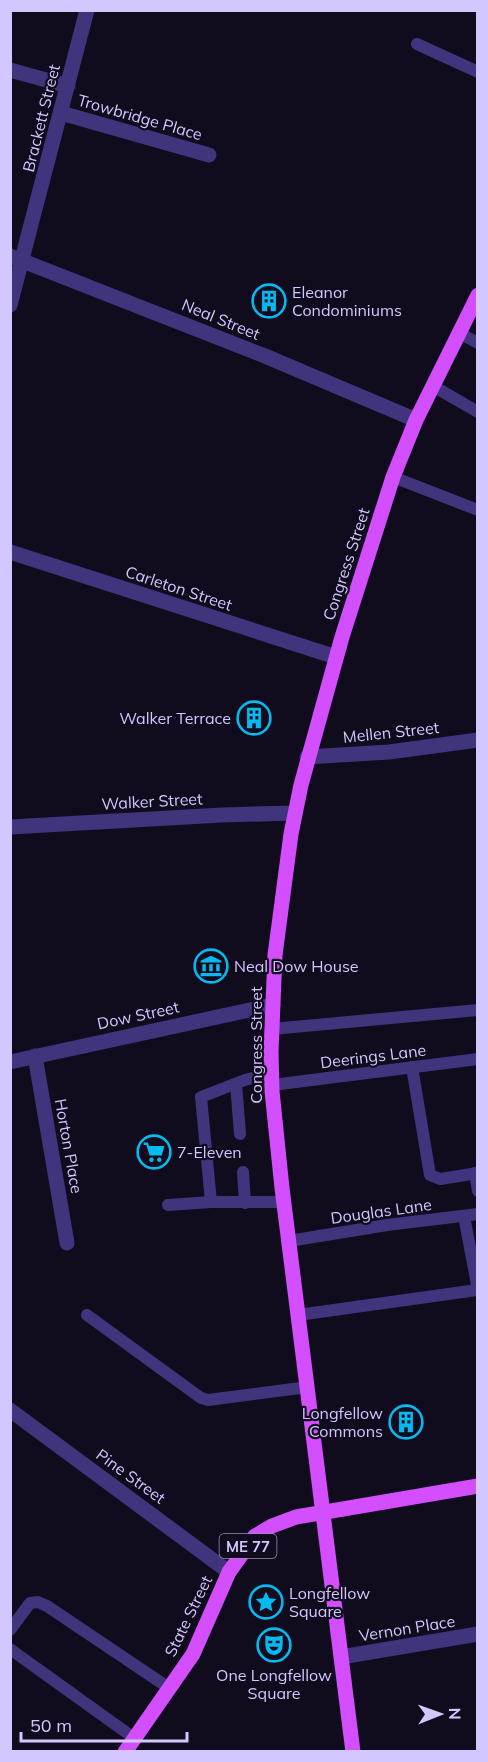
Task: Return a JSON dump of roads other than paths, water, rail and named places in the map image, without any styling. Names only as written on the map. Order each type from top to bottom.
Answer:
[{"type":"main road","name":"Congress Street","points":[[353,1752],[284,1202],[272,1079],[273,1005],[280,912],[295,813],[307,757],[393,477],[416,420],[477,295]]},
{"type":"main road","name":"State Street","points":[[124,1752],[193,1653],[229,1572],[255,1536],[272,1526],[296,1517],[477,1486]]},
{"type":"street","name":"Brackett Street","points":[[10,304],[16,258],[61,113],[87,10]]},
{"type":"street","points":[[10,70],[68,86]]},
{"type":"street","name":"Trowbridge Place","points":[[61,113],[209,155]]},
{"type":"street","name":"Neal Street","points":[[16,258],[265,356],[416,420]]},
{"type":"street","name":"Carleton Street","points":[[10,552],[336,657]]},
{"type":"street","name":"Mellen Street","points":[[307,757],[388,753],[477,740]]},
{"type":"street","name":"Walker Street","points":[[10,826],[295,813]]},
{"type":"street","name":"Dow Street","points":[[10,1062],[273,1005]]},
{"type":"street","name":"Horton Place","points":[[34,1056],[68,1243]]},
{"type":"street","name":"Pine Street","points":[[10,1410],[229,1572]]},
{"type":"street","name":"Vernon Place","points":[[341,1657],[477,1634]]},
{"type":"lane","points":[[417,44],[477,72]]},
{"type":"lane","points":[[459,333],[477,343]]},
{"type":"lane","points":[[433,386],[477,412]]},
{"type":"lane","points":[[393,477],[477,510]]},
{"type":"lane","points":[[272,1029],[477,1010]]},
{"type":"lane","name":"Deerings Lane","points":[[211,1202],[201,1097],[236,1084],[272,1079],[477,1059]]},
{"type":"lane","points":[[412,1067],[430,1175],[440,1179],[476,1173],[477,1191]]},
{"type":"lane","points":[[236,1084],[240,1134]]},
{"type":"lane","points":[[243,1172],[245,1203]]},
{"type":"lane","points":[[168,1205],[211,1202],[284,1202]]},
{"type":"lane","name":"Douglas Lane","points":[[289,1241],[387,1225],[477,1214]]},
{"type":"lane","points":[[298,1315],[477,1290],[464,1216]]},
{"type":"lane","points":[[87,1315],[201,1398],[208,1400],[308,1387]]},
{"type":"lane","points":[[10,1630],[30,1604],[38,1602],[48,1606],[169,1688]]},
{"type":"lane","points":[[10,1649],[134,1738]]},
{"type":"place","name":"Eleanor Condominiums","points":[[269,301]]},
{"type":"place","name":"Walker Terrace","points":[[254,718]]},
{"type":"place","name":"Neal Dow House","points":[[211,966]]},
{"type":"place","name":"7-Eleven","points":[[154,1152]]},
{"type":"place","name":"Longfellow Commons","points":[[406,1422]]},
{"type":"place","name":"Longfellow Square","points":[[266,1602]]},
{"type":"place","name":"One Longfellow Square","points":[[274,1645]]}]
